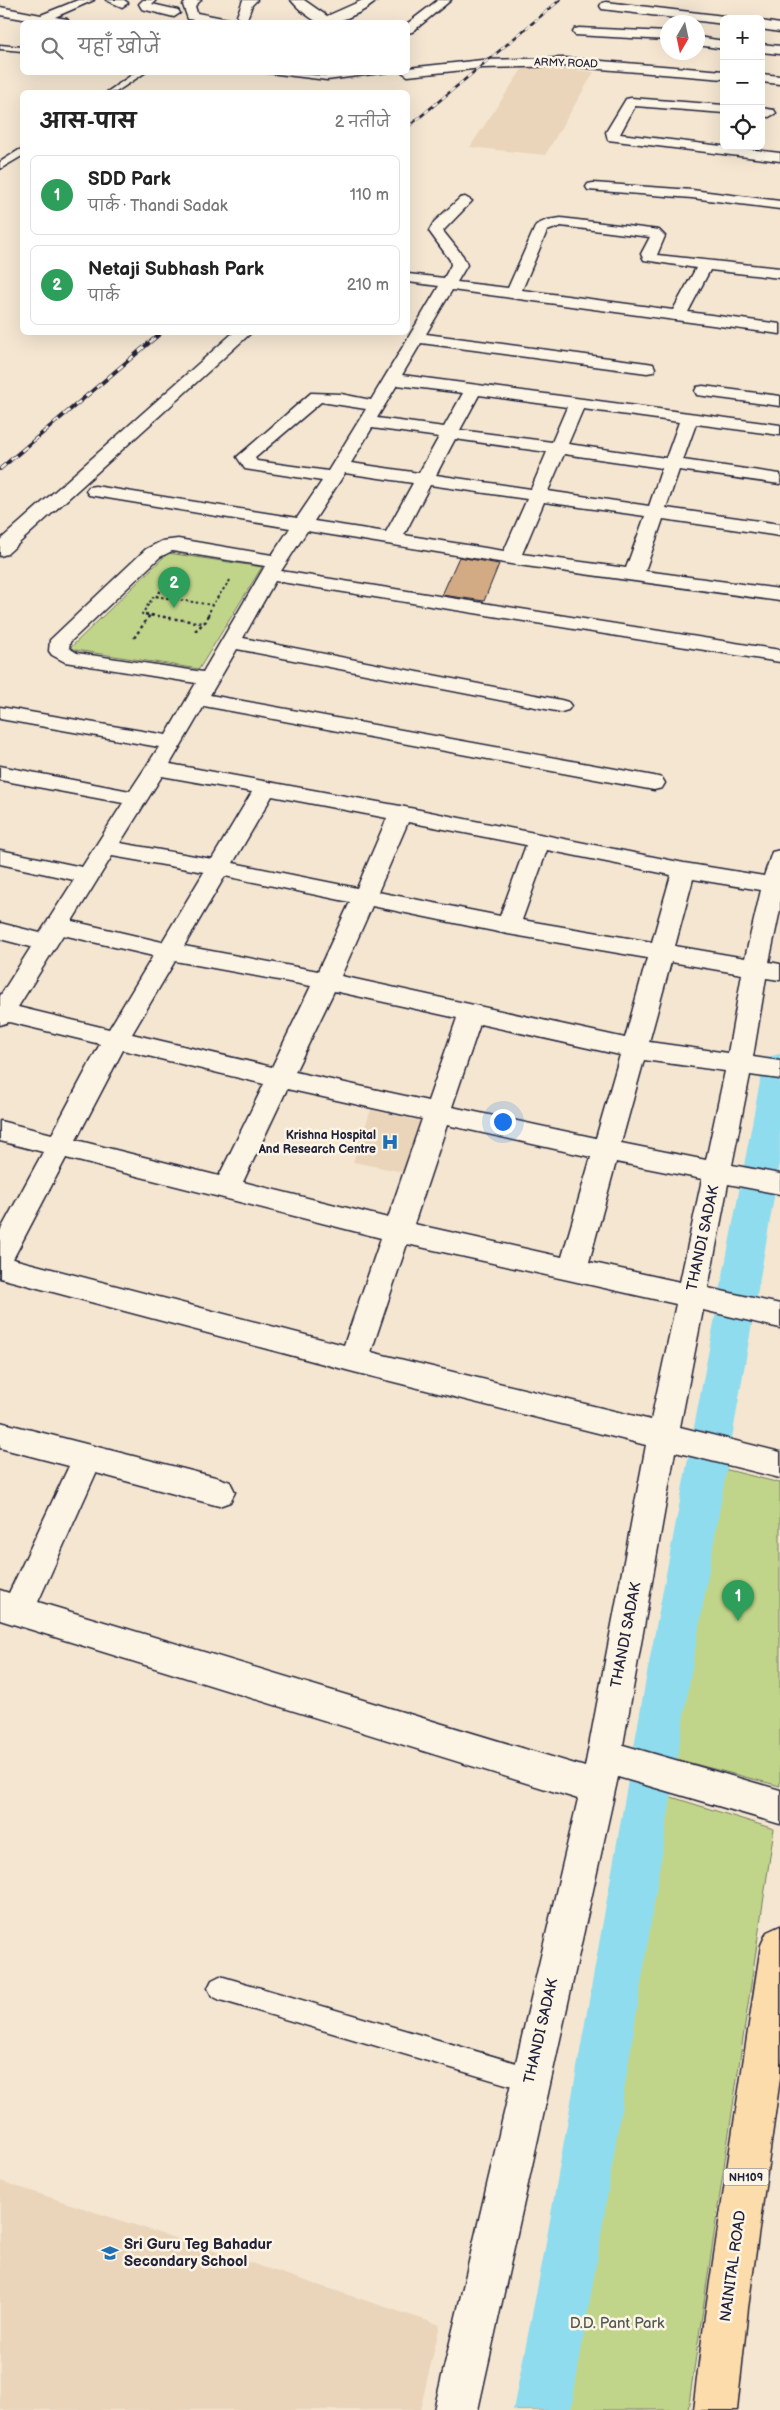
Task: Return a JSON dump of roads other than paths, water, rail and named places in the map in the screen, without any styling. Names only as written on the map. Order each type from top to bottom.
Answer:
[{"type":"highway","name":"NAINITAL ROAD","points":[[715,2410],[727,2308],[780,1945]]},
{"type":"street","points":[[40,19],[88,0]]},
{"type":"street","points":[[150,0],[144,4],[174,13]]},
{"type":"street","points":[[195,0],[189,5],[192,16],[213,20]]},
{"type":"street","points":[[243,16],[246,4],[251,0]]},
{"type":"street","points":[[297,0],[323,20]]},
{"type":"street","points":[[331,20],[361,7],[371,0]]},
{"type":"street","points":[[410,27],[445,0]]},
{"type":"street","points":[[606,6],[690,14],[720,19]]},
{"type":"street","points":[[0,11],[48,20]]},
{"type":"street","points":[[765,25],[780,28]]},
{"type":"street","points":[[579,32],[660,36]]},
{"type":"street","points":[[705,43],[720,45]]},
{"type":"street","points":[[765,48],[780,50]]},
{"type":"street","name":"ARMY ROAD","points":[[410,72],[533,62],[564,62],[720,75]]},
{"type":"street","points":[[661,94],[670,70]]},
{"type":"street","points":[[765,78],[780,80]]},
{"type":"street","points":[[720,108],[661,94],[631,102],[612,132],[613,138],[780,157]]},
{"type":"street","points":[[690,164],[698,148]]},
{"type":"street","points":[[593,186],[692,194],[780,205]]},
{"type":"street","points":[[465,201],[439,225],[436,231],[439,238],[458,260],[458,265],[415,334],[393,379],[274,568],[233,642],[172,743],[50,933],[1,1014],[604,1150],[777,1183]]},
{"type":"street","points":[[513,294],[541,228],[552,223],[561,222],[654,233],[658,236],[649,257],[780,273]]},
{"type":"street","points":[[677,316],[705,265]]},
{"type":"street","points":[[410,278],[513,294],[780,329]]},
{"type":"street","points":[[415,334],[647,368]]},
{"type":"street","points":[[0,550],[241,335]]},
{"type":"street","points":[[393,379],[780,430]]},
{"type":"street","points":[[392,539],[473,390]]},
{"type":"street","points":[[703,392],[780,401]]},
{"type":"street","points":[[778,525],[655,513],[424,479],[252,465],[246,457],[318,397],[371,414],[450,433],[780,479]]},
{"type":"street","points":[[511,558],[578,403]]},
{"type":"street","points":[[633,576],[689,418]]},
{"type":"street","points":[[95,491],[511,558],[780,596]]},
{"type":"street","points":[[210,679],[72,658],[60,651],[60,640],[153,553],[169,545],[274,568],[780,656]]},
{"type":"street","points":[[233,642],[561,706]]},
{"type":"street","points":[[199,699],[654,783]]},
{"type":"street","points":[[0,713],[172,743]]},
{"type":"street","points":[[156,768],[400,813],[684,870],[778,876]]},
{"type":"street","points":[[0,772],[135,800]]},
{"type":"street","points":[[0,1257],[116,1039],[266,788]]},
{"type":"street","points":[[226,1189],[327,981],[366,896],[400,813]]},
{"type":"street","points":[[508,926],[539,841]]},
{"type":"street","points":[[105,848],[218,867],[508,926],[768,971]]},
{"type":"street","points":[[0,857],[87,875]]},
{"type":"street","points":[[573,1269],[604,1150],[684,870]]},
{"type":"street","name":"THANDI SADAK","points":[[456,2410],[530,2079],[612,1769],[663,1436],[705,1301],[731,1175],[761,1068],[768,971],[778,876]]},
{"type":"street","points":[[0,932],[50,933],[167,951],[327,981],[633,1049],[761,1068]]},
{"type":"street","points":[[354,1360],[471,1013]]},
{"type":"street","points":[[0,1131],[396,1231],[573,1269],[705,1301],[780,1316]]},
{"type":"street","points":[[0,1267],[354,1360],[780,1465]]},
{"type":"street","points":[[0,1435],[219,1492]]},
{"type":"street","points":[[88,1458],[9,1608],[612,1769],[668,1774],[780,1807]]},
{"type":"lane","points":[[0,47],[20,49]]},
{"type":"lane","points":[[115,90],[138,75]]},
{"type":"lane","points":[[296,75],[327,78],[356,75]]},
{"type":"lane","points":[[0,166],[20,153]]},
{"type":"lane","points":[[220,1988],[530,2079]]},
{"type":"waterway","points":[[542,2410],[571,2254],[668,1679],[780,1066]]},
{"type":"railway","points":[[410,125],[560,0]]},
{"type":"railway","points":[[0,469],[158,335]]},
{"type":"place","name":"Netaji Subhash Park","points":[[174,608]]},
{"type":"place","name":"Krishna Hospital And Research Centre","points":[[390,1142]]},
{"type":"place","name":"SDD Park","points":[[738,1621]]},
{"type":"place","name":"Sri Guru Teg Bahadur Secondary School","points":[[110,2253]]},
{"type":"park label","name":"D.D. Pant Park","points":[[617,2323]]}]
